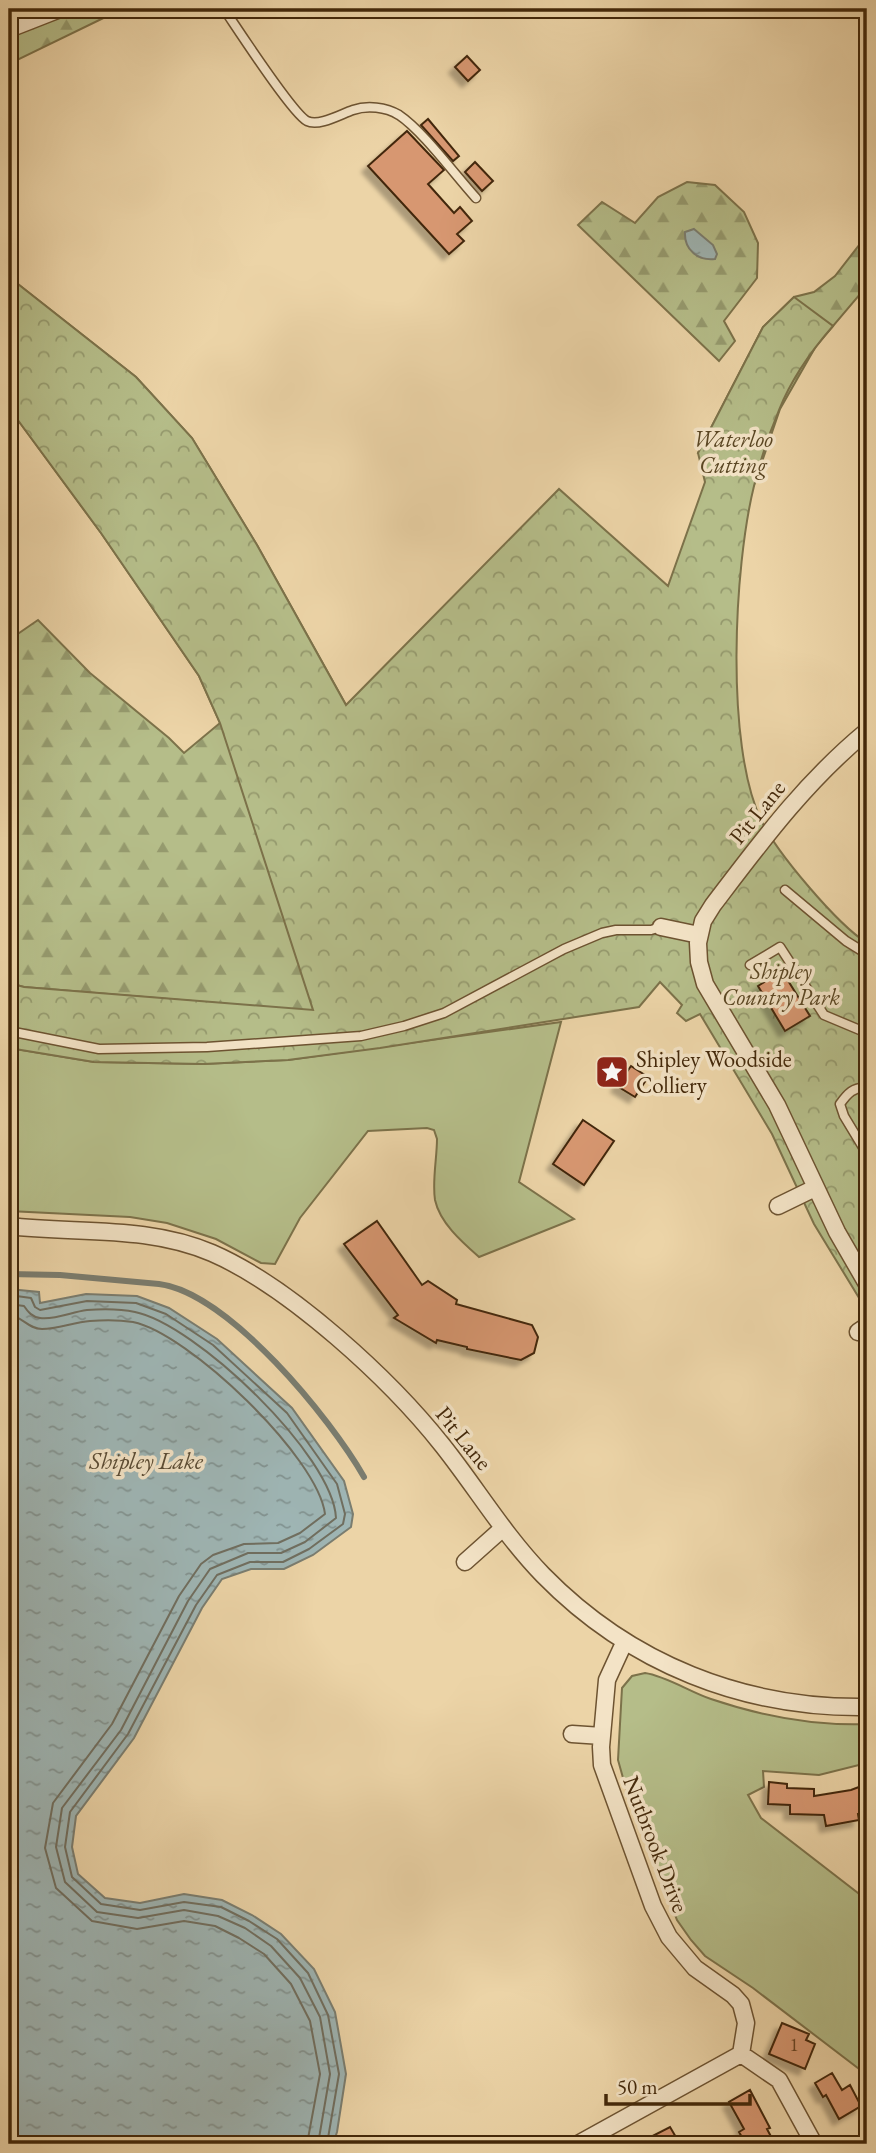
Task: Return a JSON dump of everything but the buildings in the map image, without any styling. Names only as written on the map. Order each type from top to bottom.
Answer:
[{"type":"street","points":[[9,29],[60,9]]},
{"type":"street","name":"Pit Lane","points":[[865,1276],[815,1188],[777,1105],[705,984],[699,962],[699,935],[703,921],[713,905],[802,793],[834,758],[867,731]]},
{"type":"street","points":[[661,927],[699,935]]},
{"type":"street","points":[[778,1206],[815,1188]]},
{"type":"street","name":"Pit Lane","points":[[9,1226],[146,1234],[177,1241],[213,1254],[252,1275],[332,1335],[406,1403],[455,1462],[502,1528],[557,1589],[624,1643],[717,1685],[752,1695],[789,1703],[867,1707]]},
{"type":"street","points":[[466,1562],[502,1528]]},
{"type":"street","name":"Nutbrook Drive","points":[[624,1643],[607,1680],[601,1760],[606,1778],[653,1906],[669,1937],[690,1963],[739,2001],[746,2023],[741,2054]]},
{"type":"street","points":[[572,1734],[602,1736]]},
{"type":"street","points":[[578,2144],[741,2054],[779,2080],[814,2144]]},
{"type":"lane","points":[[224,9],[290,103],[306,120],[316,122],[372,106],[397,114],[475,198]]},
{"type":"lane","points":[[785,890],[846,941],[867,954]]},
{"type":"lane","points":[[9,1031],[99,1049],[207,1047],[361,1036],[444,1013],[586,939],[616,930],[651,930],[661,927]]},
{"type":"lane","points":[[750,965],[780,947],[824,1014],[867,1033]]},
{"type":"lane","points":[[867,1088],[860,1087],[848,1092],[840,1104],[844,1116],[867,1154]]},
{"type":"green space","points":[[79,9],[122,9],[9,64],[9,36]]},
{"type":"green space","points":[[687,182],[715,185],[744,212],[758,243],[757,278],[724,321],[735,341],[719,361],[578,225],[602,202],[635,223],[658,197]]},
{"type":"green space","name":"Waterloo Cutting","points":[[867,235],[867,286],[816,346],[780,409],[754,485],[698,453],[763,327],[794,297],[814,292],[835,276]]},
{"type":"green space","points":[[9,277],[136,377],[192,438],[257,545],[346,705],[313,1011],[24,987],[9,983],[9,640],[38,620],[90,673],[184,753],[220,723],[199,676],[101,533],[9,408]]},
{"type":"green space","name":"Shipley Country Park","points":[[9,277],[136,377],[192,438],[257,545],[346,705],[559,489],[668,586],[705,482],[698,453],[763,327],[794,297],[833,326],[810,355],[790,388],[772,428],[756,477],[742,562],[736,655],[742,747],[750,787],[761,820],[809,887],[854,934],[867,943],[867,1311],[814,1224],[772,1134],[700,1014],[686,1021],[677,1013],[682,1005],[660,982],[639,1007],[288,1060],[203,1064],[94,1062],[9,1048],[9,983],[24,987],[313,1010],[220,723],[199,676],[101,533],[9,408]]},
{"type":"green space","points":[[561,1022],[519,1182],[574,1219],[479,1257],[452,1232],[438,1208],[434,1185],[437,1139],[434,1130],[427,1128],[368,1131],[300,1218],[275,1264],[261,1263],[216,1239],[167,1223],[130,1217],[9,1211],[9,1048],[94,1062],[203,1064],[288,1060]]},
{"type":"green space","points":[[645,1673],[661,1677],[711,1699],[769,1715],[828,1723],[867,1724],[867,1763],[819,1775],[763,1771],[764,1787],[748,1795],[761,1818],[867,1900],[867,2075],[753,1988],[705,1956],[677,1920],[618,1760],[622,1688],[632,1676]]},
{"type":"water","points":[[694,229],[713,245],[717,254],[715,259],[697,256],[689,249],[685,232]]},
{"type":"water","name":"Shipley Lake","points":[[9,1289],[39,1292],[40,1303],[86,1294],[137,1296],[169,1308],[217,1339],[292,1408],[344,1481],[353,1514],[351,1527],[313,1555],[284,1569],[251,1569],[222,1579],[202,1608],[134,1738],[76,1816],[72,1847],[78,1874],[105,1898],[140,1903],[184,1894],[222,1900],[281,1934],[314,1969],[335,2012],[346,2074],[333,2144],[9,2144]]},
{"type":"waterway","points":[[9,1274],[60,1275],[159,1284],[187,1292],[216,1310],[275,1362],[328,1424],[364,1477]]},
{"type":"place","name":"Shipley Woodside Colliery","points":[[612,1072]]}]
